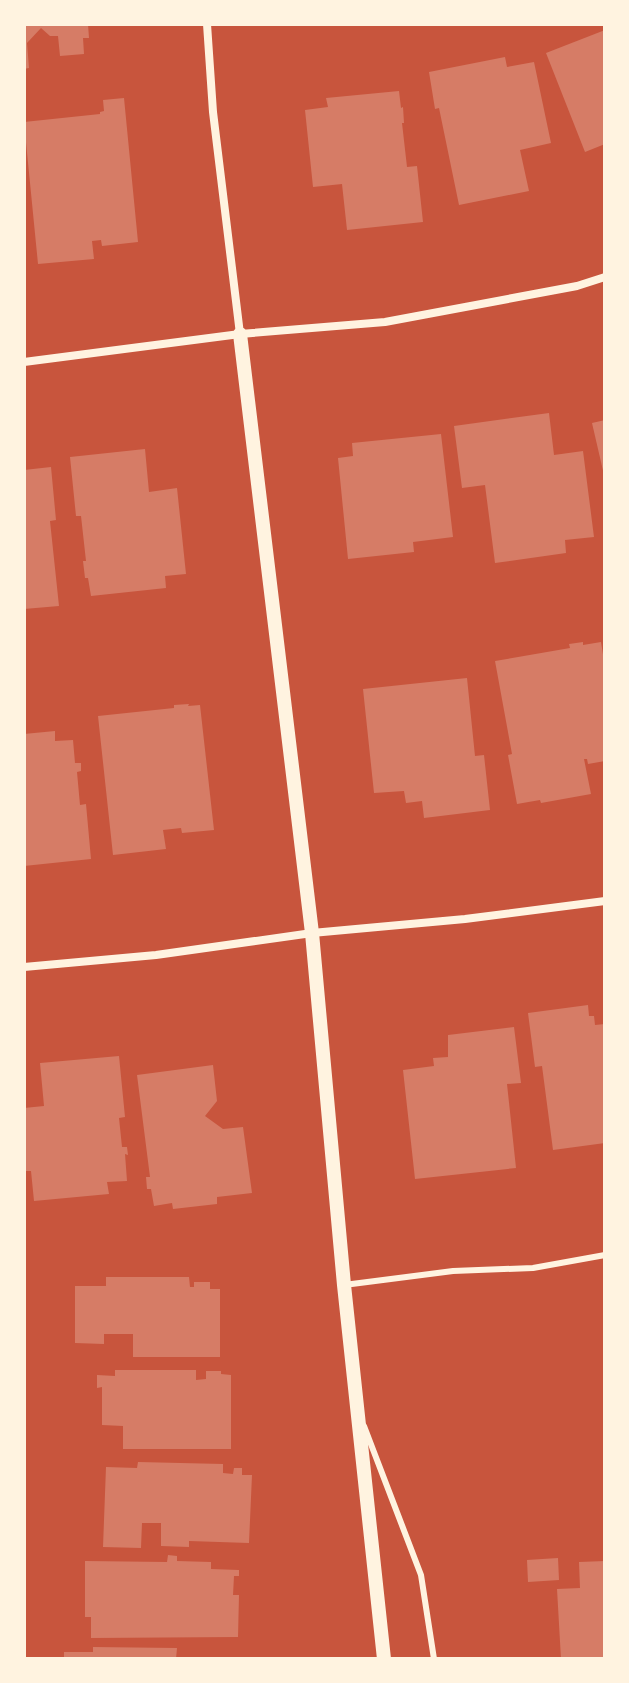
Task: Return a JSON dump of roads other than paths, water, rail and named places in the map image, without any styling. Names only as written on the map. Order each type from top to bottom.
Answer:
[{"type":"street","points":[[207,24],[213,112],[312,933],[344,1285],[384,1659]]},
{"type":"street","points":[[24,362],[240,334],[385,322],[577,286],[605,277]]},
{"type":"street","points":[[24,967],[156,955],[312,933],[465,919],[605,901]]},
{"type":"lane","points":[[344,1285],[453,1271],[533,1268],[605,1255]]},
{"type":"lane","points":[[357,1408],[421,1575],[434,1659]]}]
